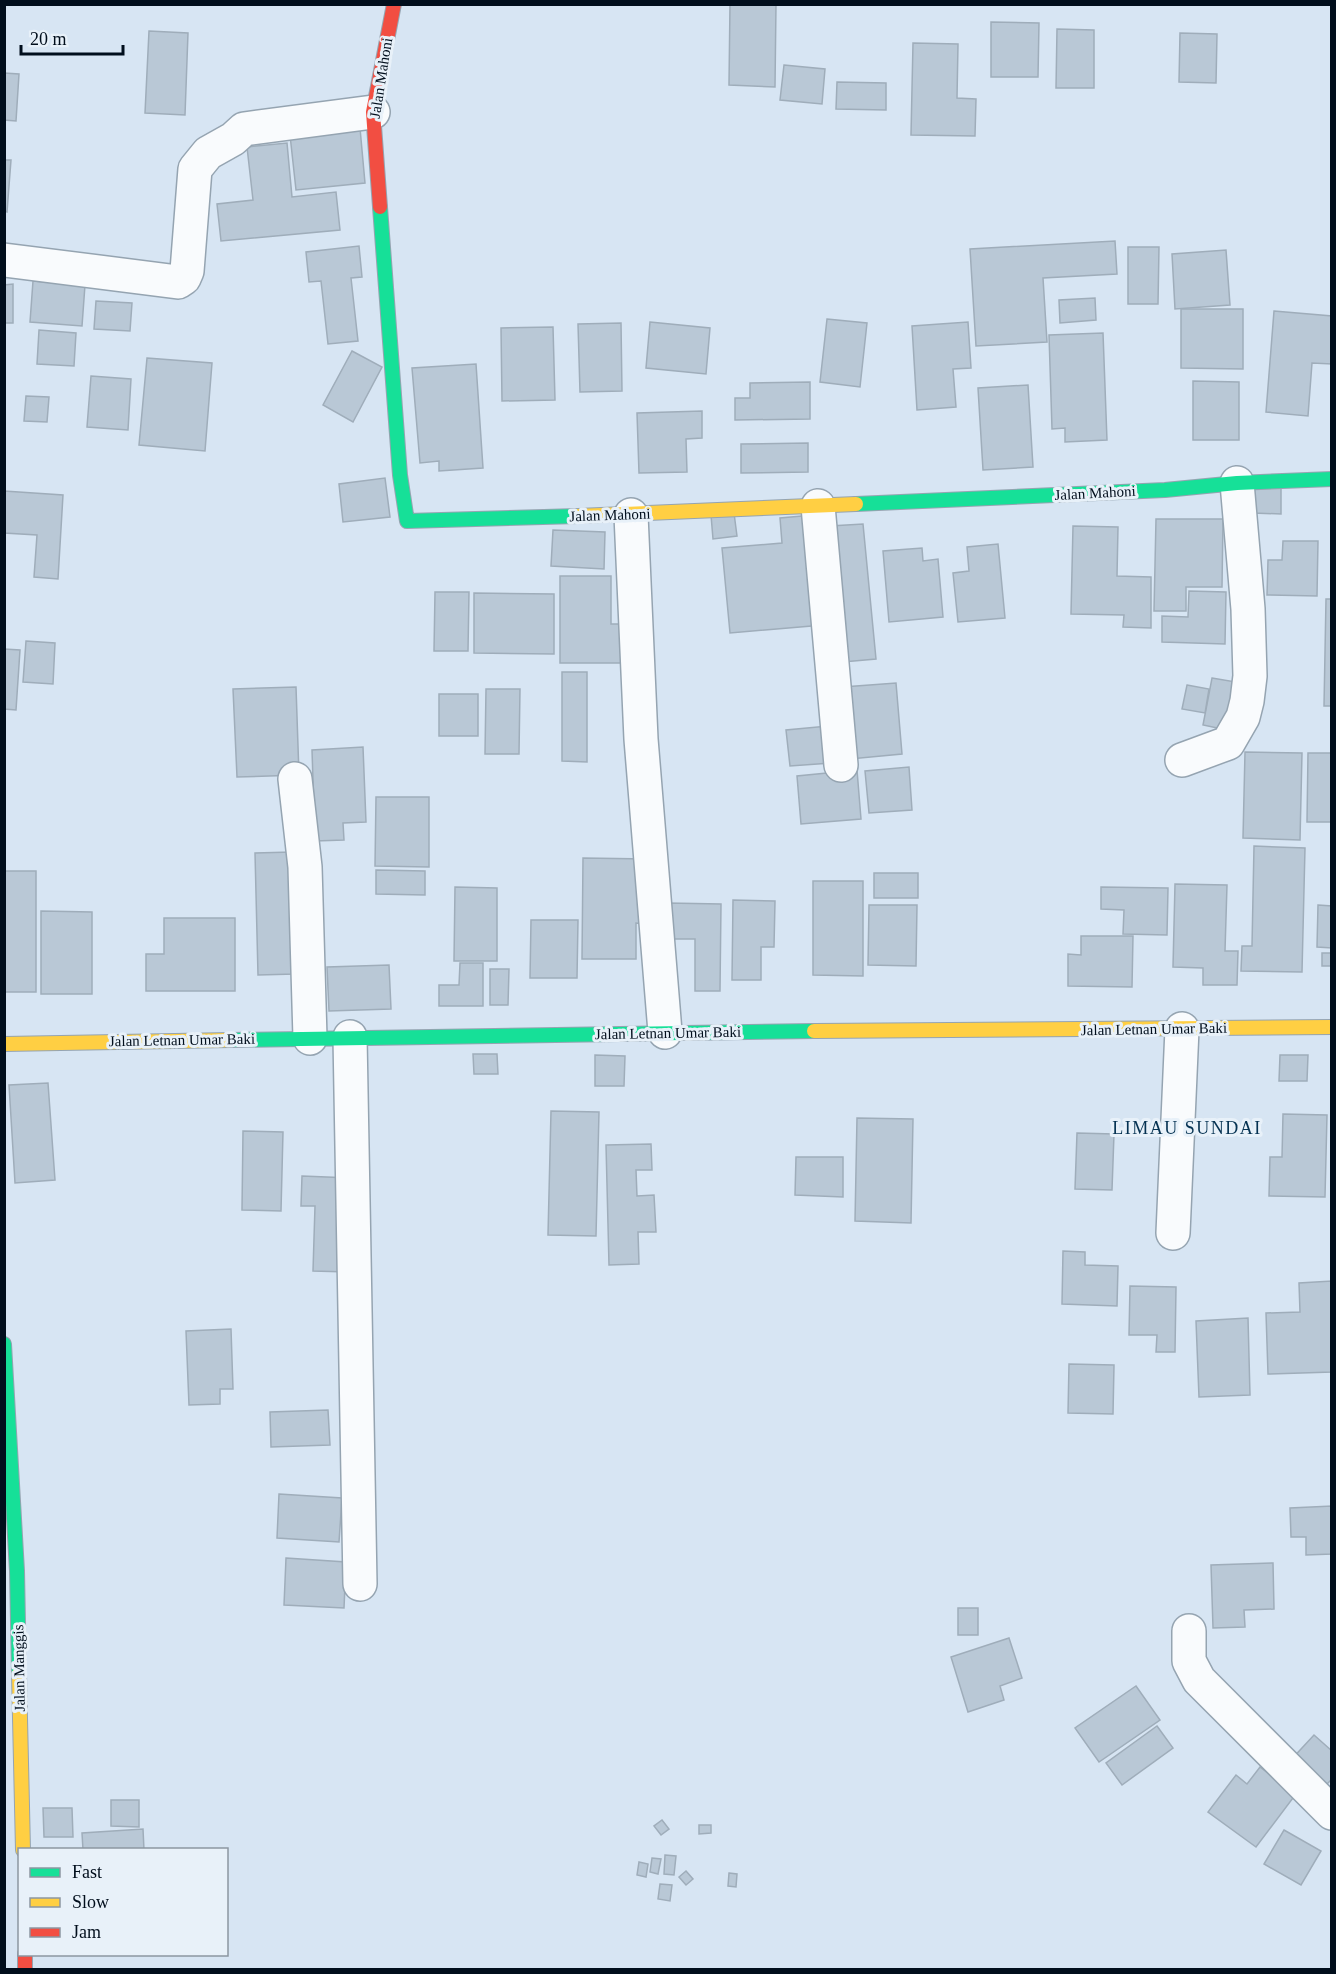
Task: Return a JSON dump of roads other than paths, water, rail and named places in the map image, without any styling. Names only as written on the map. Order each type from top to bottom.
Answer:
[{"type":"street","name":"Jalan Mahoni","points":[[394,4],[373,112],[400,475],[407,521],[631,515],[1165,490],[1237,483],[1332,478]]},
{"type":"street","points":[[4,260],[178,282],[184,278],[187,271],[195,169],[208,153],[233,139],[244,129],[373,112]]},
{"type":"street","points":[[1182,760],[1228,743],[1243,717],[1247,701],[1250,676],[1248,609],[1237,483]]},
{"type":"street","points":[[818,506],[841,765]]},
{"type":"street","points":[[631,515],[641,739],[665,1032]]},
{"type":"street","points":[[295,779],[305,867],[310,1038]]},
{"type":"street","name":"Jalan Letnan Umar Baki","points":[[4,1044],[665,1032],[1332,1027]]},
{"type":"street","points":[[1173,1233],[1182,1029]]},
{"type":"street","points":[[350,1037],[360,1584]]},
{"type":"street","name":"Jalan Manggis","points":[[4,1344],[18,1571],[23,1848]]},
{"type":"street","points":[[1189,1630],[1189,1661],[1199,1680],[1332,1813]]},
{"type":"district","name":"LIMAU SUNDAI","points":[[1187,1128]]}]
